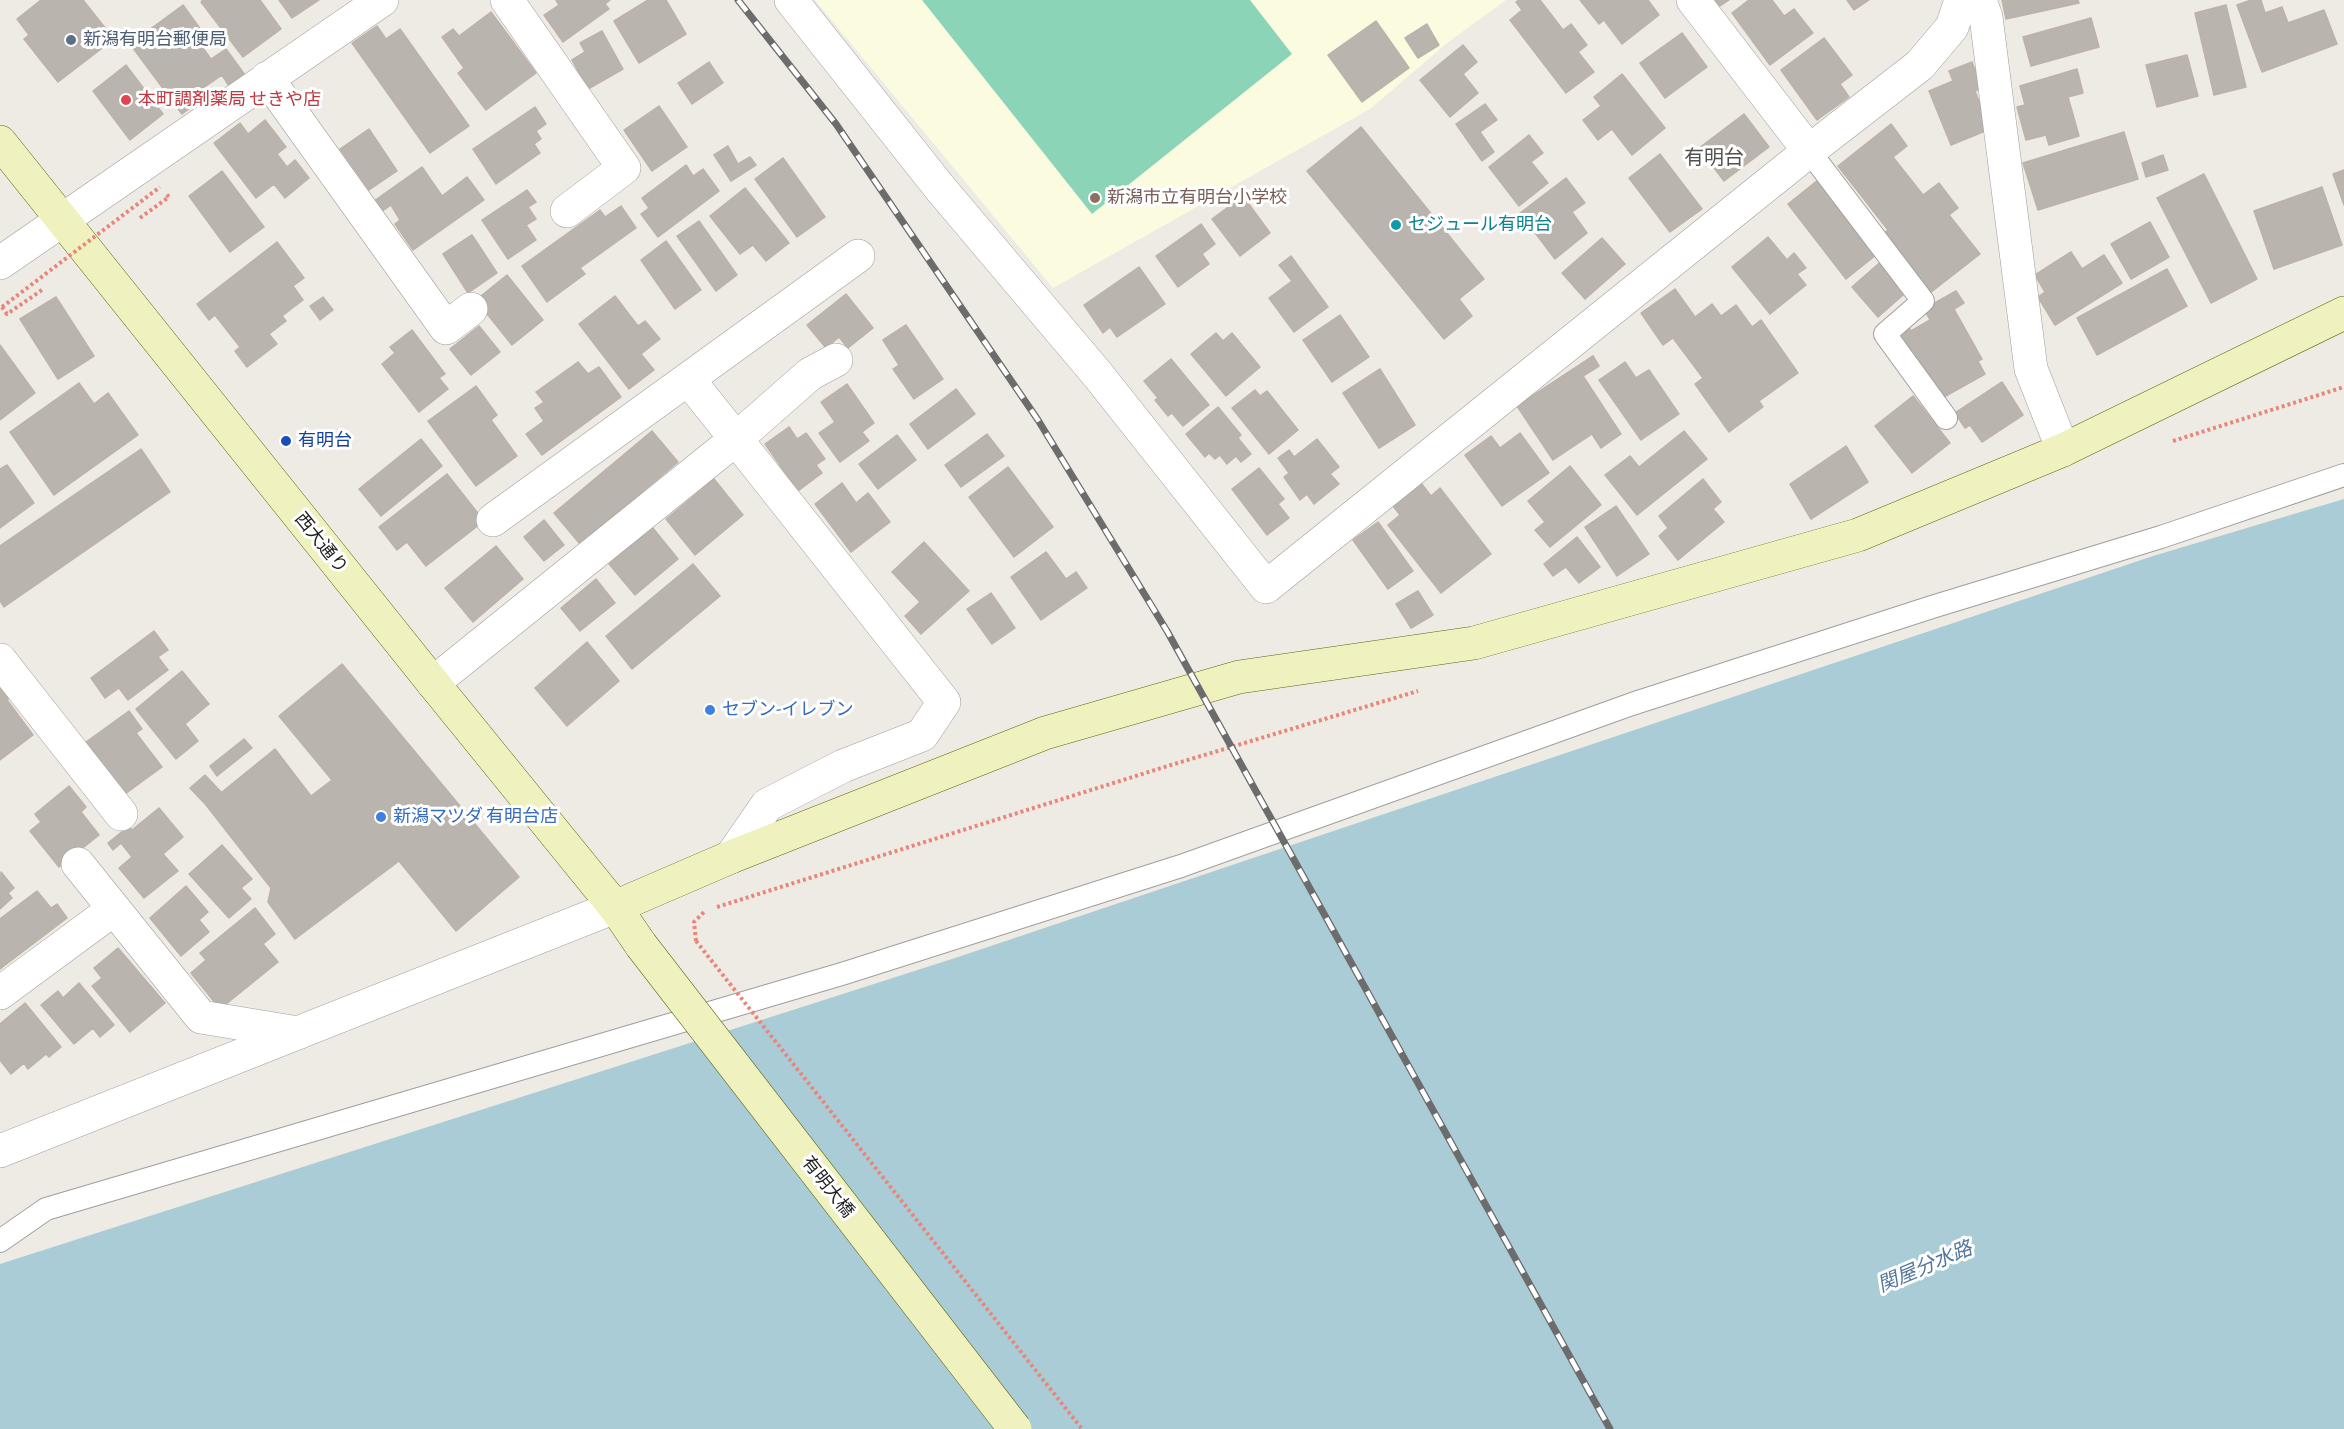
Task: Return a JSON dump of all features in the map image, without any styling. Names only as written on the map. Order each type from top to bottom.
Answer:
[{"type":"street","points":[[0,263],[382,0]]},
{"type":"street","points":[[507,0],[624,168],[567,211]]},
{"type":"street","points":[[791,0],[940,188],[1098,375],[1266,587],[1809,151],[1920,65],[1952,27],[1962,0]]},
{"type":"street","points":[[1693,0],[1809,151]]},
{"type":"street","points":[[1980,0],[1986,17],[2031,369],[2063,450]]},
{"type":"street","points":[[267,78],[446,328],[471,309]]},
{"type":"street","name":"西大通り","points":[[0,142],[615,907],[641,945]]},
{"type":"street","points":[[493,520],[858,256]]},
{"type":"street","points":[[7,1152],[615,907],[731,857],[1045,733],[1239,677],[1485,640],[1858,535],[2063,450],[2344,313]]},
{"type":"street","points":[[433,683],[736,439],[810,374],[836,360]]},
{"type":"street","points":[[688,379],[944,702],[922,735],[843,766],[767,805],[731,857]]},
{"type":"street","points":[[0,660],[121,814]]},
{"type":"street","points":[[78,864],[201,1017],[300,1033]]},
{"type":"street","points":[[0,993],[114,909]]},
{"type":"street","name":"有明大橋","points":[[641,945],[1015,1429]]},
{"type":"lane","points":[[1809,151],[1923,301],[1885,334],[1946,418]]},
{"type":"lane","points":[[0,1241],[46,1209],[845,973],[1147,876],[1632,704],[1932,607],[2161,537],[2344,475]]},
{"type":"path","points":[[42,290],[7,314],[2,307],[160,187]]},
{"type":"path","points":[[696,941],[1082,1429]]},
{"type":"shaded area","name":"新潟市立有明台小学校","points":[[815,0],[1506,0],[1447,43],[1370,109],[1053,288]]},
{"type":"green space","points":[[922,0],[1250,0],[1292,54],[1092,214]]},
{"type":"water","name":"関屋分水路","points":[[2344,499],[2344,1429],[0,1429],[0,1264],[955,958],[2153,556]]},
{"type":"building","points":[[41,0],[83,0],[114,39],[58,82],[24,39],[29,35],[17,19]]},
{"type":"building","points":[[203,0],[260,0],[281,29],[243,57],[201,2]]},
{"type":"building","points":[[279,0],[319,0],[292,18]]},
{"type":"building","points":[[556,0],[610,0],[605,4],[609,9],[563,42],[544,15],[559,5]]},
{"type":"building","points":[[648,0],[666,0],[686,34],[639,63],[614,21]]},
{"type":"building","points":[[1540,0],[1563,30],[1571,24],[1587,45],[1578,52],[1594,72],[1566,93],[1510,20],[1522,10],[1516,2]]},
{"type":"building","points":[[1580,0],[1648,0],[1659,15],[1622,44],[1604,20],[1599,24]]},
{"type":"building","points":[[1715,0],[1729,0],[1720,6]]},
{"type":"building","points":[[1749,0],[1772,0],[1784,16],[1794,9],[1813,33],[1770,65],[1732,13]]},
{"type":"building","points":[[1847,0],[1869,0],[1854,10]]},
{"type":"building","points":[[2002,0],[2078,0],[2079,3],[2006,19]]},
{"type":"building","points":[[2251,0],[2261,0],[2265,13],[2282,7],[2288,23],[2324,10],[2337,44],[2262,72],[2237,5]]},
{"type":"building","points":[[183,5],[204,34],[197,40],[211,59],[226,49],[245,75],[229,86],[222,75],[196,93],[201,100],[182,114],[130,44]]},
{"type":"building","points":[[2226,5],[2246,87],[2214,95],[2195,13]]},
{"type":"building","points":[[491,12],[536,73],[486,110],[458,73],[464,68],[442,37],[453,29],[459,36]]},
{"type":"building","points":[[2091,18],[2099,47],[2031,66],[2023,37]]},
{"type":"building","points":[[1376,21],[1409,68],[1362,102],[1328,55]]},
{"type":"building","points":[[1427,24],[1439,45],[1418,58],[1405,38]]},
{"type":"building","points":[[377,26],[386,39],[400,29],[469,126],[430,153],[352,43]]},
{"type":"building","points":[[602,31],[623,69],[588,89],[572,60],[585,52],[580,43]]},
{"type":"building","points":[[1682,33],[1707,67],[1665,98],[1640,63]]},
{"type":"building","points":[[1824,38],[1852,75],[1840,84],[1849,97],[1817,120],[1781,70]]},
{"type":"building","points":[[1463,45],[1477,62],[1463,74],[1478,93],[1450,117],[1420,80]]},
{"type":"building","points":[[2187,55],[2198,96],[2157,107],[2146,65]]},
{"type":"building","points":[[709,62],[723,83],[692,104],[678,83]]},
{"type":"building","points":[[1972,62],[1982,88],[1975,91],[1990,129],[1951,145],[1929,91],[1953,81],[1949,71]]},
{"type":"building","points":[[126,65],[163,114],[130,140],[93,91]]},
{"type":"building","points":[[2077,69],[2083,93],[2068,97],[2079,136],[2049,145],[2046,135],[2026,140],[2017,107],[2025,105],[2020,86]]},
{"type":"building","points":[[1622,74],[1665,128],[1632,155],[1612,129],[1598,140],[1583,120],[1601,106],[1594,97]]},
{"type":"building","points":[[1485,104],[1497,120],[1480,132],[1494,152],[1482,161],[1456,124]]},
{"type":"building","points":[[659,106],[687,147],[652,171],[624,130]]},
{"type":"building","points":[[535,107],[546,124],[536,131],[541,139],[534,144],[540,153],[496,184],[473,149]]},
{"type":"building","points":[[1744,114],[1769,147],[1724,181],[1699,148]]},
{"type":"building","points":[[265,120],[286,147],[277,154],[287,167],[295,160],[309,178],[285,198],[274,184],[256,198],[214,143],[240,123],[248,134]]},
{"type":"building","points":[[1891,124],[1907,146],[1893,157],[1923,195],[1939,183],[1958,208],[1949,215],[1980,254],[1930,293],[1884,233],[1888,230],[1838,166]]},
{"type":"building","name":"セジュール有明台","points":[[1361,127],[1484,279],[1459,299],[1472,316],[1444,339],[1307,171]]},
{"type":"building","points":[[369,129],[397,171],[369,190],[340,149]]},
{"type":"building","points":[[2124,132],[2138,179],[2038,210],[2023,163]]},
{"type":"building","points":[[1529,135],[1543,153],[1531,162],[1548,183],[1519,206],[1489,167]]},
{"type":"building","points":[[728,146],[738,164],[750,157],[756,165],[731,181],[714,155]]},
{"type":"building","points":[[1660,154],[1702,209],[1670,232],[1629,178]]},
{"type":"building","points":[[2163,155],[2168,170],[2146,177],[2142,163]]},
{"type":"building","points":[[783,158],[825,217],[797,237],[755,179]]},
{"type":"building","points":[[686,165],[693,176],[703,169],[719,191],[658,237],[641,214],[649,208],[642,198]]},
{"type":"building","points":[[422,167],[442,196],[467,177],[484,200],[413,250],[395,224],[400,220],[391,205],[381,212],[374,201]]},
{"type":"building","points":[[2344,170],[2344,205],[2333,174]]},
{"type":"building","points":[[222,171],[264,227],[230,252],[189,196]]},
{"type":"building","points":[[2204,174],[2257,279],[2211,303],[2157,198]]},
{"type":"building","points":[[1566,178],[1585,203],[1572,212],[1587,233],[1555,259],[1520,213]]},
{"type":"building","points":[[1818,180],[1876,255],[1846,279],[1788,204]]},
{"type":"building","points":[[2322,187],[2342,245],[2274,269],[2254,211]]},
{"type":"building","points":[[745,188],[789,243],[766,261],[753,245],[740,254],[710,216]]},
{"type":"building","points":[[527,190],[536,202],[528,207],[536,219],[526,225],[536,240],[508,259],[482,220]]},
{"type":"building","points":[[1243,196],[1270,233],[1240,256],[1212,219]]},
{"type":"building","points":[[621,206],[636,228],[580,268],[585,274],[547,302],[522,266],[600,210],[605,217]]},
{"type":"building","points":[[699,221],[737,275],[716,291],[677,236]]},
{"type":"building","points":[[2150,222],[2169,257],[2131,279],[2111,244]]},
{"type":"building","points":[[1201,224],[1215,244],[1202,254],[1209,264],[1178,287],[1156,256]]},
{"type":"building","points":[[472,235],[497,273],[468,293],[443,254]]},
{"type":"building","points":[[1768,237],[1787,260],[1794,253],[1806,268],[1797,274],[1806,285],[1770,314],[1732,267]]},
{"type":"building","points":[[1602,238],[1625,264],[1585,299],[1562,273]]},
{"type":"building","points":[[666,241],[701,290],[675,309],[641,260]]},
{"type":"building","points":[[277,242],[304,278],[293,286],[303,300],[282,316],[286,321],[269,334],[277,344],[247,367],[235,351],[240,347],[215,315],[209,320],[197,304]]},
{"type":"building","points":[[2071,252],[2082,269],[2104,255],[2122,283],[2055,325],[2038,297],[2045,292],[2035,275]]},
{"type":"building","points":[[1291,256],[1328,307],[1294,332],[1269,298],[1292,281],[1279,265]]},
{"type":"building","points":[[1885,258],[1911,288],[1878,317],[1852,287]]},
{"type":"building","points":[[1139,267],[1165,304],[1117,337],[1110,327],[1103,333],[1084,305]]},
{"type":"building","points":[[2167,269],[2187,306],[2097,355],[2077,318]]},
{"type":"building","points":[[507,275],[543,320],[512,345],[476,300]]},
{"type":"building","points":[[1675,289],[1695,317],[1712,304],[1721,316],[1736,305],[1752,327],[1761,320],[1798,373],[1759,401],[1763,407],[1729,432],[1695,384],[1703,378],[1673,338],[1663,345],[1641,313]]},
{"type":"building","points":[[1956,291],[1964,303],[1954,309],[1982,359],[1978,361],[1985,374],[1944,397],[1935,382],[1929,386],[1897,330],[1907,324],[1911,331],[1930,320],[1924,309]]},
{"type":"building","points":[[846,294],[873,328],[848,348],[839,337],[826,348],[807,325]]},
{"type":"building","points":[[615,296],[638,326],[645,321],[660,339],[641,354],[654,370],[629,389],[579,324]]},
{"type":"building","points":[[56,297],[94,356],[58,379],[20,319]]},
{"type":"building","points":[[323,297],[333,310],[320,320],[310,306]]},
{"type":"building","points":[[1340,315],[1369,357],[1332,382],[1303,340]]},
{"type":"building","points":[[906,325],[943,379],[914,399],[893,369],[899,365],[883,340]]},
{"type":"building","points":[[479,326],[500,352],[471,375],[450,349]]},
{"type":"building","points":[[412,330],[445,374],[439,378],[448,389],[419,412],[382,364],[395,353],[390,347]]},
{"type":"building","points":[[1216,333],[1223,341],[1232,333],[1260,367],[1226,396],[1191,354]]},
{"type":"building","points":[[0,345],[35,393],[0,420]]},
{"type":"building","points":[[1593,356],[1599,366],[1583,376],[1621,434],[1601,448],[1592,434],[1553,460],[1517,406]]},
{"type":"building","points":[[1171,359],[1209,405],[1183,426],[1172,413],[1168,416],[1155,400],[1158,398],[1144,381]]},
{"type":"building","points":[[578,362],[588,374],[599,367],[621,397],[542,455],[526,434],[544,421],[535,408],[544,402],[536,392]]},
{"type":"building","points":[[1625,362],[1636,378],[1649,370],[1679,414],[1641,440],[1599,380]]},
{"type":"building","points":[[1380,369],[1415,425],[1379,448],[1343,393]]},
{"type":"building","points":[[2002,382],[2023,415],[1982,442],[1970,425],[1965,428],[1955,413]]},
{"type":"building","points":[[79,383],[94,404],[108,393],[138,435],[54,495],[10,432]]},
{"type":"building","points":[[847,384],[874,423],[862,432],[869,441],[840,462],[819,433],[835,422],[821,402]]},
{"type":"building","points":[[476,386],[497,415],[491,420],[517,456],[476,486],[428,421]]},
{"type":"building","points":[[956,389],[975,414],[928,449],[910,424]]},
{"type":"building","points":[[1255,390],[1260,396],[1267,391],[1298,430],[1269,454],[1232,408]]},
{"type":"building","points":[[1913,396],[1950,443],[1912,473],[1875,426]]},
{"type":"building","points":[[1218,407],[1241,435],[1238,438],[1251,454],[1241,462],[1236,456],[1227,464],[1220,455],[1215,459],[1209,453],[1205,457],[1186,434]]},
{"type":"building","points":[[789,427],[797,439],[806,433],[825,459],[816,465],[822,473],[798,491],[765,444]]},
{"type":"building","points":[[652,431],[678,462],[580,544],[554,513]]},
{"type":"building","points":[[1684,431],[1707,459],[1637,515],[1605,475],[1630,456],[1639,467]]},
{"type":"building","points":[[1520,433],[1549,473],[1502,506],[1465,455],[1491,436],[1500,448]]},
{"type":"building","points":[[987,434],[1004,456],[961,487],[945,465]]},
{"type":"building","points":[[897,435],[916,460],[878,489],[859,464]]},
{"type":"building","points":[[421,439],[442,466],[381,516],[359,489]]},
{"type":"building","points":[[1317,439],[1339,467],[1330,474],[1339,484],[1314,504],[1307,494],[1300,500],[1284,477],[1289,473],[1278,458],[1289,450],[1294,457]]},
{"type":"building","points":[[1846,446],[1868,482],[1811,519],[1790,484]]},
{"type":"building","points":[[141,449],[170,492],[4,607],[0,601],[0,546]]},
{"type":"building","points":[[7,465],[34,503],[0,528],[0,469]]},
{"type":"building","points":[[1570,466],[1601,505],[1550,547],[1535,530],[1545,522],[1528,501]]},
{"type":"building","points":[[1008,467],[1053,527],[1014,557],[969,497]]},
{"type":"building","points":[[1259,468],[1284,499],[1278,504],[1289,518],[1267,535],[1232,489]]},
{"type":"building","points":[[447,474],[484,521],[426,566],[407,542],[397,550],[379,527]]},
{"type":"building","points":[[714,479],[743,515],[695,555],[666,519]]},
{"type":"building","points":[[1703,479],[1721,502],[1713,509],[1724,522],[1678,560],[1659,536],[1668,528],[1659,516]]},
{"type":"building","points":[[842,483],[856,503],[868,493],[890,522],[851,552],[815,504]]},
{"type":"building","points":[[1421,483],[1431,496],[1440,488],[1491,554],[1441,593],[1388,525],[1400,515],[1393,506]]},
{"type":"building","points":[[1616,506],[1649,554],[1617,576],[1585,527]]},
{"type":"building","points":[[544,520],[564,545],[544,561],[524,537]]},
{"type":"building","points":[[1378,522],[1413,571],[1388,589],[1353,540]]},
{"type":"building","points":[[652,527],[678,559],[635,595],[609,564]]},
{"type":"building","points":[[1577,537],[1600,567],[1579,583],[1566,567],[1553,576],[1544,564]]},
{"type":"building","points":[[924,542],[969,591],[921,634],[905,616],[920,602],[892,572]]},
{"type":"building","points":[[496,546],[523,579],[473,622],[445,588]]},
{"type":"building","points":[[1046,552],[1066,579],[1076,572],[1087,588],[1041,620],[1011,577]]},
{"type":"building","points":[[693,564],[720,596],[632,669],[606,636]]},
{"type":"building","points":[[596,579],[615,603],[580,631],[561,608]]},
{"type":"building","points":[[1418,591],[1433,615],[1411,628],[1396,604]]},
{"type":"building","points":[[991,593],[1015,628],[992,644],[967,609]]},
{"type":"building","points":[[154,631],[168,650],[158,657],[168,670],[128,700],[119,688],[105,698],[91,678]]},
{"type":"building","points":[[587,642],[619,681],[567,726],[535,688]]},
{"type":"building","points":[[342,664],[519,877],[456,931],[399,861],[295,939],[268,902],[271,888],[206,805],[275,749],[311,796],[332,780],[279,716]]},
{"type":"building","points":[[182,671],[209,704],[185,724],[198,741],[176,759],[136,709]]},
{"type":"building","points":[[0,677],[14,694],[7,700],[33,735],[0,760]]},
{"type":"building","points":[[129,711],[142,729],[136,733],[162,767],[125,794],[86,742]]},
{"type":"building","points":[[244,739],[252,748],[217,776],[210,766]]},
{"type":"building","points":[[205,775],[221,792],[206,805],[190,788]]},
{"type":"building","points":[[69,786],[86,807],[81,812],[99,835],[59,867],[30,831],[41,822],[35,814]]},
{"type":"building","points":[[159,808],[183,837],[163,854],[178,871],[144,898],[119,868],[132,857],[121,843],[113,850],[108,843],[129,826],[132,830]]},
{"type":"building","points":[[222,845],[252,879],[241,888],[251,899],[229,918],[189,874]]},
{"type":"building","points":[[1,872],[14,888],[8,893],[12,898],[0,909]]},
{"type":"building","points":[[186,886],[208,912],[199,920],[209,932],[181,956],[150,918]]},
{"type":"building","points":[[37,891],[51,908],[57,904],[67,918],[0,969],[0,919]]},
{"type":"building","points":[[255,908],[275,934],[263,944],[278,962],[220,1009],[191,973],[206,960],[200,953]]},
{"type":"building","points":[[118,948],[165,1003],[130,1032],[92,986],[102,978],[94,968]]},
{"type":"building","points":[[79,983],[114,1025],[100,1037],[93,1028],[74,1044],[41,1005],[58,991],[63,998]]},
{"type":"building","points":[[25,1003],[61,1047],[49,1057],[46,1054],[28,1069],[24,1063],[11,1074],[0,1060],[0,1024]]},
{"type":"railway","points":[[738,0],[836,124],[1038,420],[1167,631],[1610,1429]]},
{"type":"place","name":"新潟有明台郵便局","points":[[71,40]]},
{"type":"place","name":"本町調剤薬局 せきや店","points":[[126,100]]},
{"type":"place","name":"新潟市立有明台小学校","points":[[1095,198]]},
{"type":"place","name":"セジュール有明台","points":[[1396,225]]},
{"type":"place","name":"有明台","points":[[286,441]]},
{"type":"place","name":"セブン-イレブン","points":[[710,710]]},
{"type":"place","name":"新潟マツダ 有明台店","points":[[381,817]]},
{"type":"district","name":"有明台","points":[[1714,158]]}]
